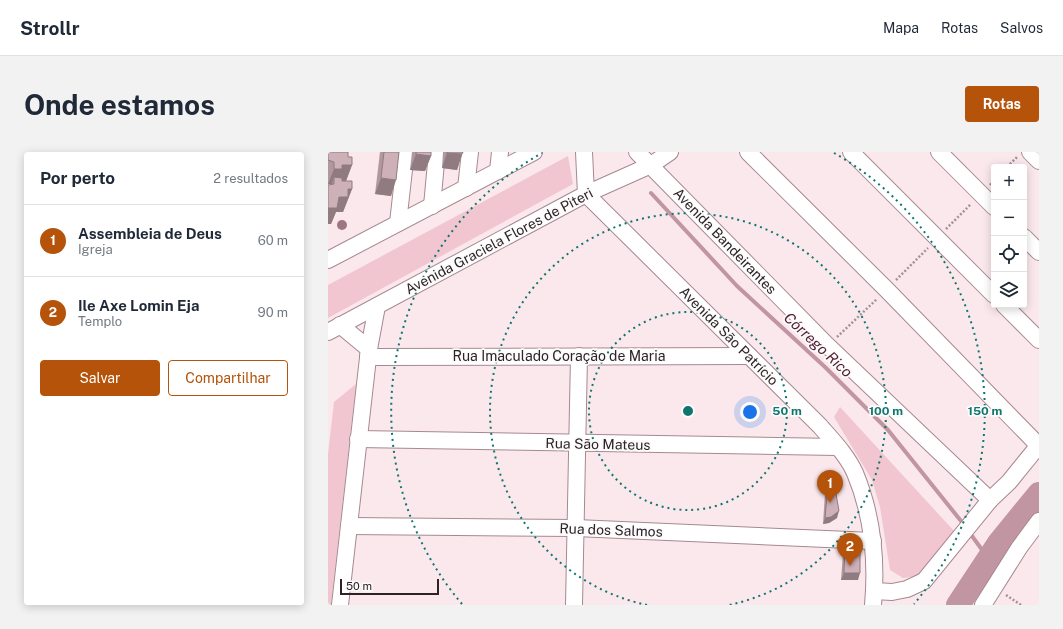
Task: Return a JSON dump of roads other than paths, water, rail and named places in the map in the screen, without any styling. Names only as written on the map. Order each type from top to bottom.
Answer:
[{"type":"street","points":[[398,223],[406,152]]},
{"type":"street","points":[[432,206],[437,152]]},
{"type":"street","points":[[466,188],[470,152]]},
{"type":"street","points":[[498,171],[500,152]]},
{"type":"street","points":[[328,260],[534,152]]},
{"type":"street","points":[[584,152],[586,194]]},
{"type":"street","name":"Avenida Bandeirantes","points":[[637,152],[827,345],[990,500]]},
{"type":"street","name":"Avenida Graciela Flores de Piteri","points":[[334,329],[586,194],[651,165],[670,152]]},
{"type":"street","points":[[748,152],[887,290],[1039,445],[1009,482],[990,500],[924,581],[908,589],[873,598]]},
{"type":"street","points":[[852,152],[991,292]]},
{"type":"street","points":[[939,152],[991,204]]},
{"type":"street","points":[[1030,152],[1039,161]]},
{"type":"street","name":"Avenida São Patrício","points":[[586,194],[838,447],[854,472],[869,518],[872,540],[873,598]]},
{"type":"street","points":[[1027,240],[1039,252]]},
{"type":"street","points":[[340,605],[368,353],[377,306]]},
{"type":"street","points":[[1007,308],[1039,340]]},
{"type":"street","points":[[334,329],[368,353]]},
{"type":"street","name":"Rua Imaculado Coração de Maria","points":[[368,353],[580,356],[749,356]]},
{"type":"street","points":[[574,605],[580,356]]},
{"type":"street","name":"Rua São Mateus","points":[[358,439],[578,444],[838,447]]},
{"type":"street","points":[[982,605],[1019,548],[1039,521]]},
{"type":"street","name":"Rua dos Salmos","points":[[349,526],[576,528],[872,540]]},
{"type":"waterway","name":"Córrego Rico","points":[[651,193],[737,286],[825,367],[888,430],[961,521]]},
{"type":"waterway","points":[[958,605],[999,543],[1039,494]]},
{"type":"waterway","name":"Córrego Rico","points":[[972,536],[988,558]]},
{"type":"place","name":"Assembleia de Deus","points":[[830,503]]},
{"type":"place","name":"Ile Axe Lomin Eja","points":[[850,566]]}]
